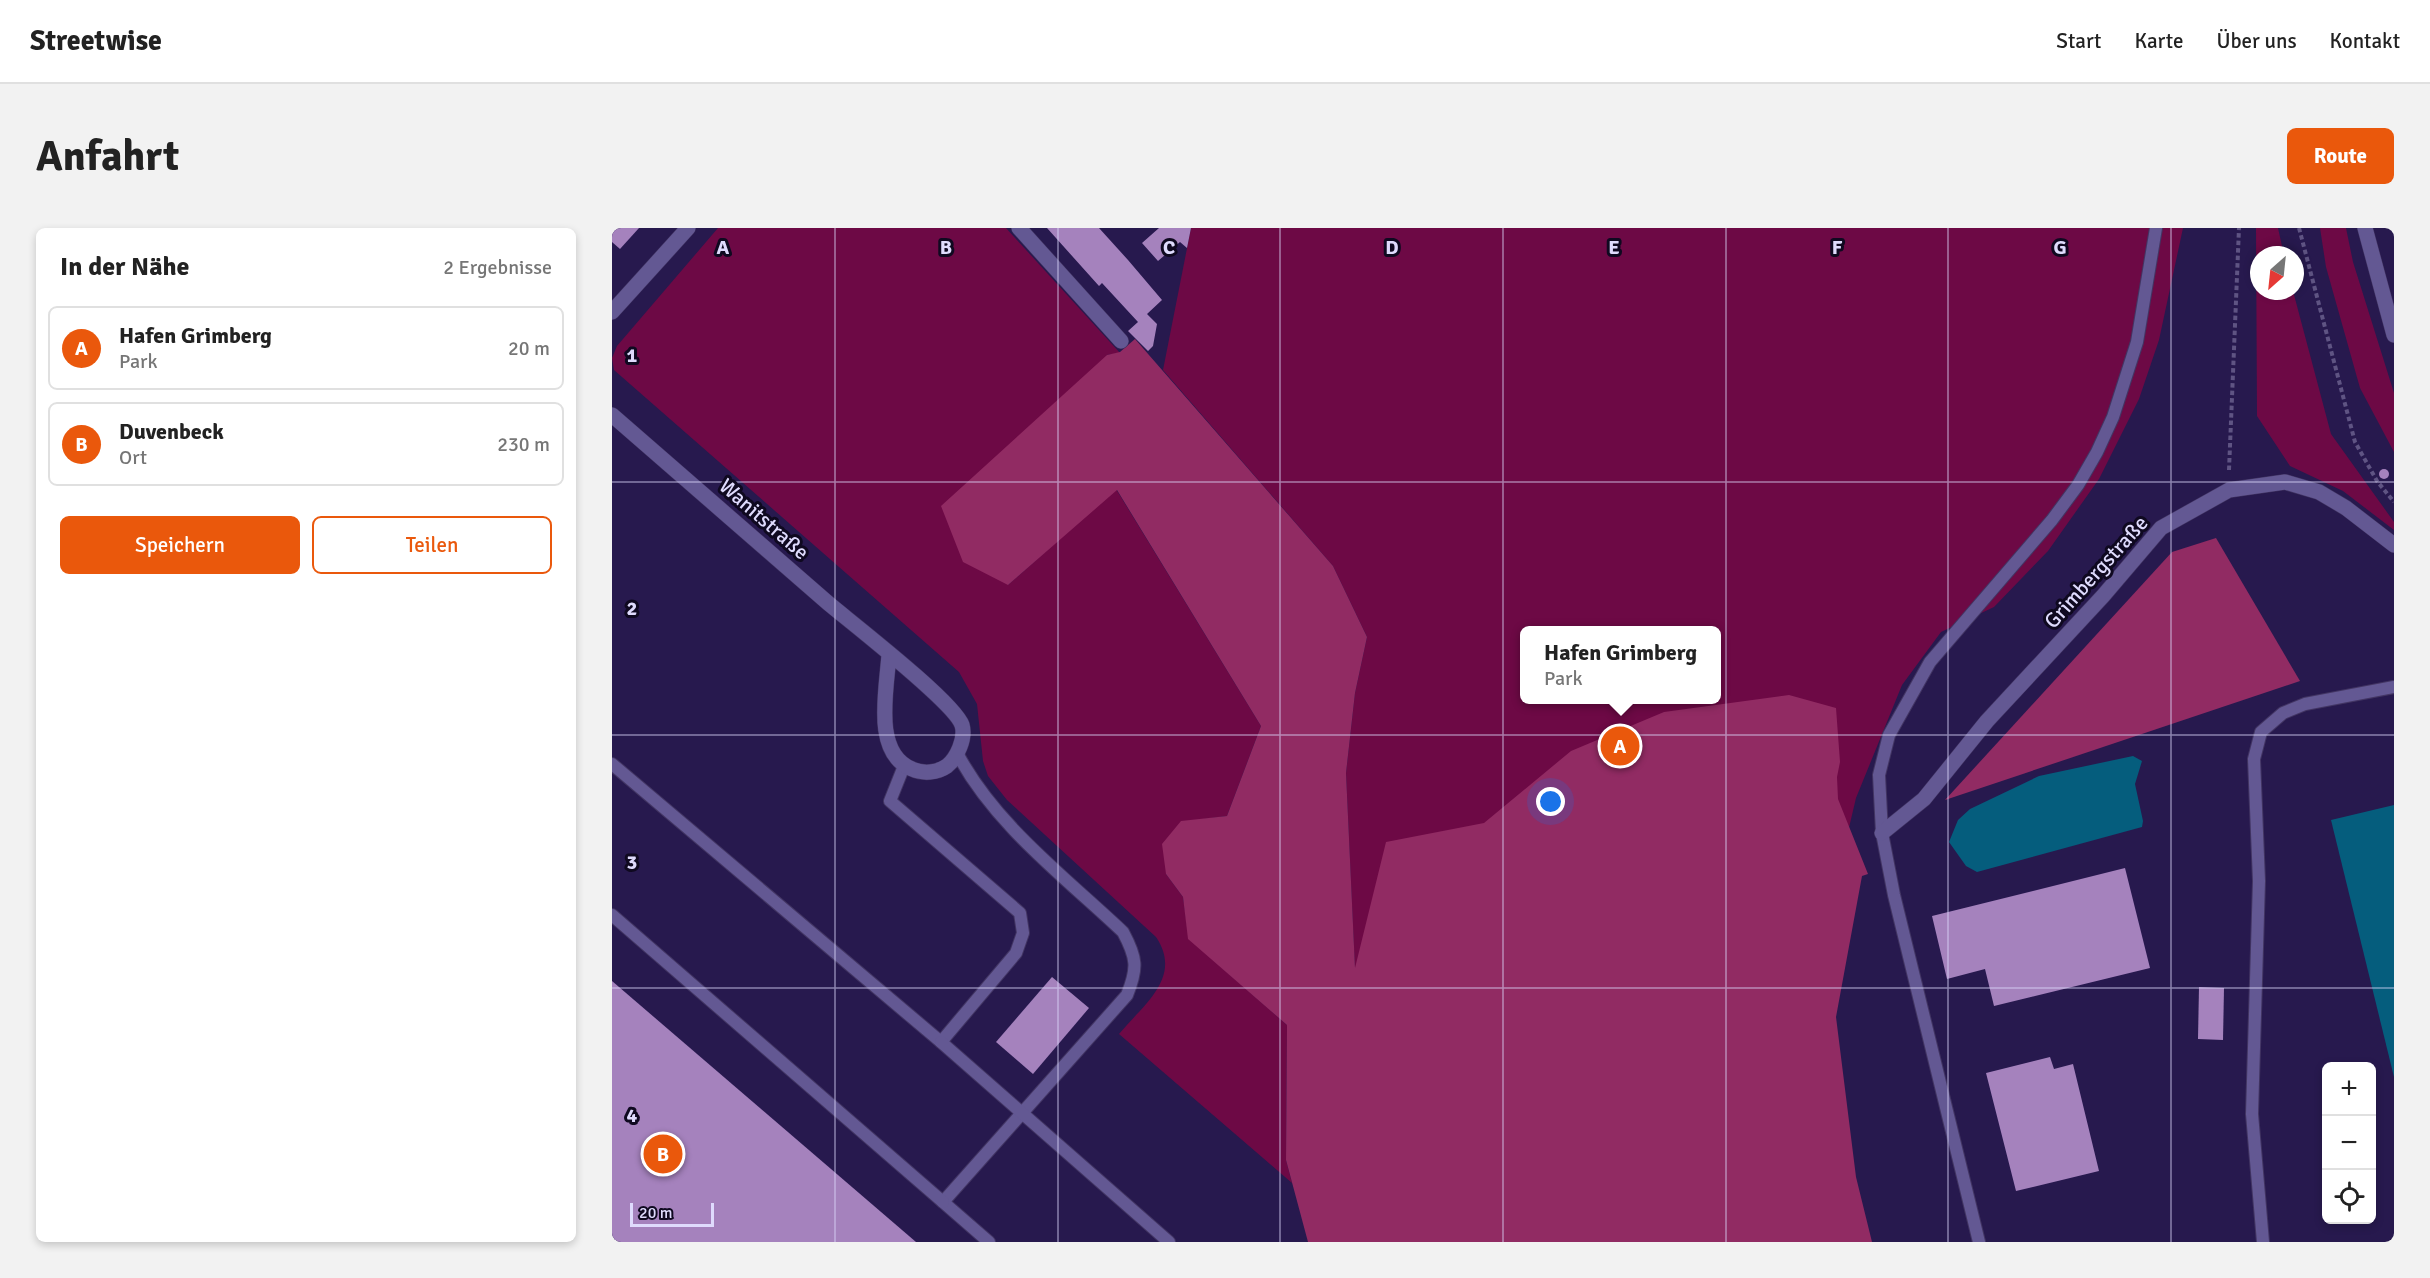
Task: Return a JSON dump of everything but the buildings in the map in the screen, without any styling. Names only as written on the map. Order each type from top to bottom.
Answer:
[{"type":"street","points":[[615,304],[688,228]]},
{"type":"street","points":[[1019,228],[1121,341]]},
{"type":"street","points":[[2365,228],[2394,335]]},
{"type":"street","name":"Wanitstraße","points":[[612,415],[953,711],[962,726],[963,738],[957,753]]},
{"type":"street","name":"Grimbergstraße","points":[[1882,833],[1924,799],[1986,722],[2103,596],[2161,528],[2229,490],[2284,483],[2319,492],[2346,508],[2394,545]]},
{"type":"street","points":[[889,654],[885,735],[890,750],[904,766],[919,772],[935,771],[947,766],[957,753]]},
{"type":"lane","points":[[1979,1242],[1894,895],[1882,833],[1879,776],[1888,735],[1930,662],[2052,520],[2078,485],[2097,452],[2113,417],[2137,342],[2156,228]]},
{"type":"lane","points":[[2263,1242],[2252,1114],[2259,881],[2254,759],[2256,750],[2261,732],[2283,713],[2305,704],[2394,687]]},
{"type":"lane","points":[[943,1202],[1127,995],[1135,976],[1135,953],[1123,932],[996,811],[973,783],[957,753]]},
{"type":"lane","points":[[612,764],[941,1042],[1169,1242]]},
{"type":"lane","points":[[904,766],[890,801],[1020,913],[1023,933],[1016,953],[941,1042]]},
{"type":"lane","points":[[612,915],[989,1242]]},
{"type":"path","points":[[2229,490],[2239,228]]},
{"type":"path","points":[[2299,228],[2355,442],[2377,481],[2394,502]]},
{"type":"shaded area","points":[[718,228],[1006,228],[1120,353],[1107,355],[1008,585],[1116,489],[1261,726],[1227,816],[1181,822],[1166,874],[1183,897],[1189,939],[1287,1025],[1286,1160],[1292,1183],[1119,1034],[1157,989],[1163,977],[1165,965],[1163,951],[1156,937],[1007,800],[988,776],[983,761],[977,704],[959,672],[614,370],[612,358],[617,346]]},
{"type":"shaded area","points":[[1191,228],[2183,228],[2159,340],[2139,399],[2099,479],[2048,551],[1994,607],[1941,632],[1902,685],[1856,798],[1839,870],[1360,953],[1355,971],[1346,773],[1355,693],[1367,637],[1333,566],[1163,370]]},
{"type":"shaded area","points":[[2256,228],[2278,228],[2282,246],[2256,246]]},
{"type":"shaded area","points":[[2320,228],[2346,228],[2353,262],[2394,393],[2394,452],[2360,388],[2326,267]]},
{"type":"shaded area","points":[[2256,300],[2295,300],[2331,434],[2394,522],[2394,530],[2343,491],[2290,466],[2257,416]]},
{"type":"shaded area","points":[[1135,339],[1333,566],[1367,637],[1355,693],[1346,773],[1355,968],[1386,842],[1484,823],[1571,751],[1664,712],[1789,695],[1836,708],[1840,762],[1837,777],[1838,799],[1868,874],[1862,876],[1836,1017],[1856,1177],[1872,1242],[1308,1242],[1286,1160],[1287,1025],[1188,939],[1183,897],[1166,874],[1162,844],[1181,821],[1227,816],[1261,726],[1117,490],[1008,585],[963,562],[941,506],[1107,355],[1120,352]]},
{"type":"shaded area","points":[[2216,538],[2300,681],[1945,800],[2172,552]]},
{"type":"water","points":[[2133,756],[2142,761],[2135,784],[2143,821],[2142,827],[1977,872],[1966,866],[1949,842],[1958,820],[1970,809],[2039,776]]},
{"type":"water","points":[[2394,805],[2394,1077],[2331,820]]},
{"type":"place","name":"Hafen Grimberg","points":[[1620,746]]},
{"type":"place","name":"Duvenbeck","points":[[663,1154]]}]
